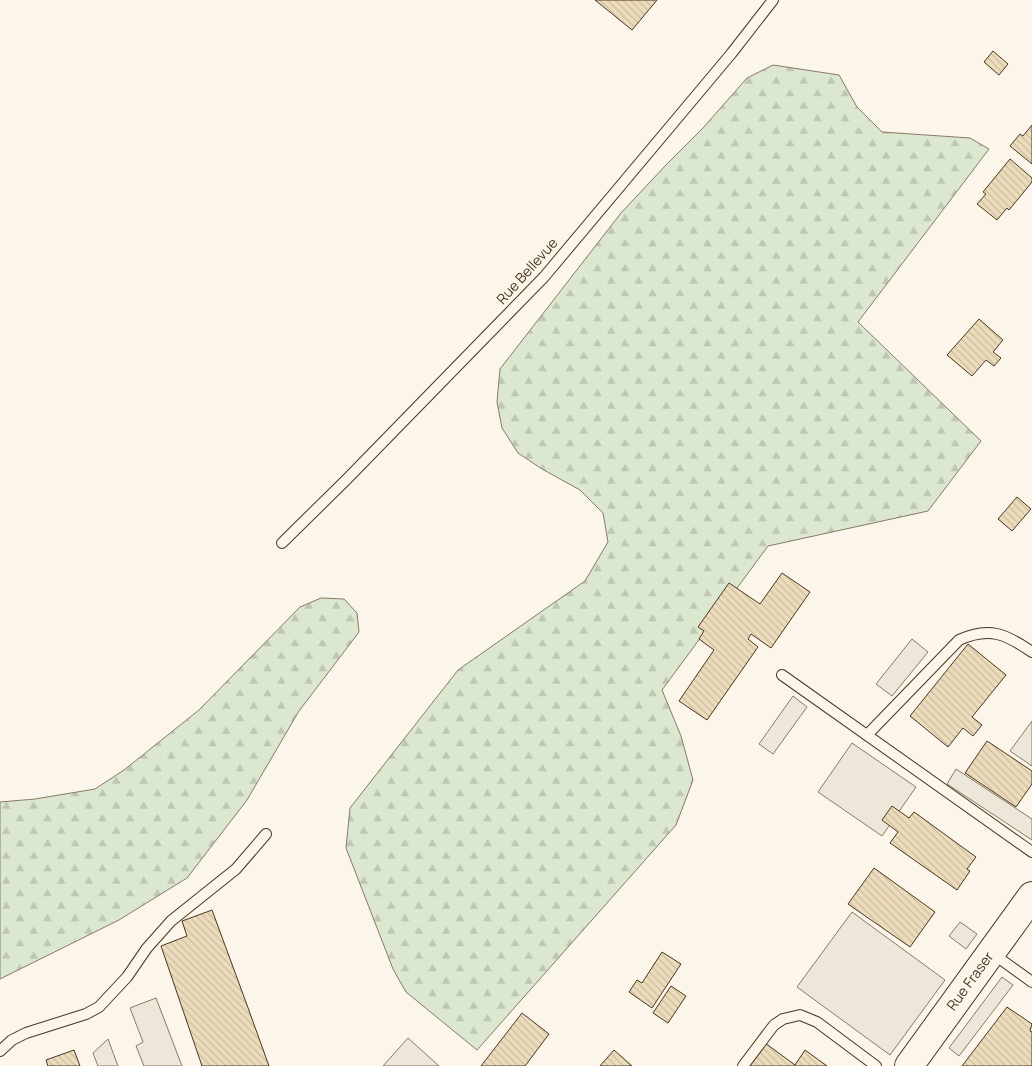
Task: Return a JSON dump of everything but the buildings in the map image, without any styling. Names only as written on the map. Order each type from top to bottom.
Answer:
[{"type":"main road","name":"Rue Fraser","points":[[909,1066],[1032,896]]},
{"type":"lane","name":"Rue Bellevue","points":[[282,544],[348,479],[544,277],[731,54],[773,0]]},
{"type":"lane","points":[[867,735],[959,640],[975,634],[991,632],[1004,635],[1032,652]]},
{"type":"lane","points":[[782,675],[1032,852]]},
{"type":"lane","points":[[0,1051],[12,1040],[26,1033],[86,1014],[99,1007],[127,977],[171,921],[236,869],[266,834]]},
{"type":"lane","points":[[991,952],[1032,982]]},
{"type":"lane","points":[[743,1066],[774,1025],[783,1019],[800,1016],[817,1022],[876,1066]]},
{"type":"green space","points":[[773,65],[839,75],[857,107],[882,132],[970,138],[989,149],[858,322],[981,441],[928,511],[768,546],[662,690],[681,736],[693,780],[676,825],[477,1050],[406,992],[393,969],[346,848],[350,808],[458,670],[585,581],[608,542],[603,513],[580,490],[518,453],[502,428],[497,402],[500,369],[621,213],[703,128],[747,78]]},
{"type":"green space","points":[[321,598],[344,599],[357,613],[359,632],[299,711],[247,800],[187,878],[119,920],[0,979],[0,802],[35,799],[95,789],[124,770],[199,710],[300,607]]},
{"type":"shaded area","points":[[912,639],[928,652],[892,696],[876,684]]},
{"type":"shaded area","points":[[793,696],[807,707],[773,754],[759,744]]},
{"type":"shaded area","points":[[1032,721],[1032,766],[1010,751]]},
{"type":"shaded area","points":[[852,743],[916,787],[882,836],[818,792]]},
{"type":"shaded area","points":[[956,769],[1032,819],[1032,840],[947,784]]},
{"type":"shaded area","points":[[852,912],[945,980],[890,1055],[797,987]]},
{"type":"shaded area","points":[[960,922],[977,934],[966,949],[949,936]]},
{"type":"shaded area","points":[[1002,977],[1013,985],[959,1056],[949,1048]]},
{"type":"shaded area","points":[[156,998],[182,1066],[144,1066],[136,1046],[143,1042],[130,1008]]},
{"type":"shaded area","points":[[408,1038],[439,1066],[383,1066]]},
{"type":"shaded area","points":[[108,1039],[118,1066],[98,1066],[93,1053]]}]
